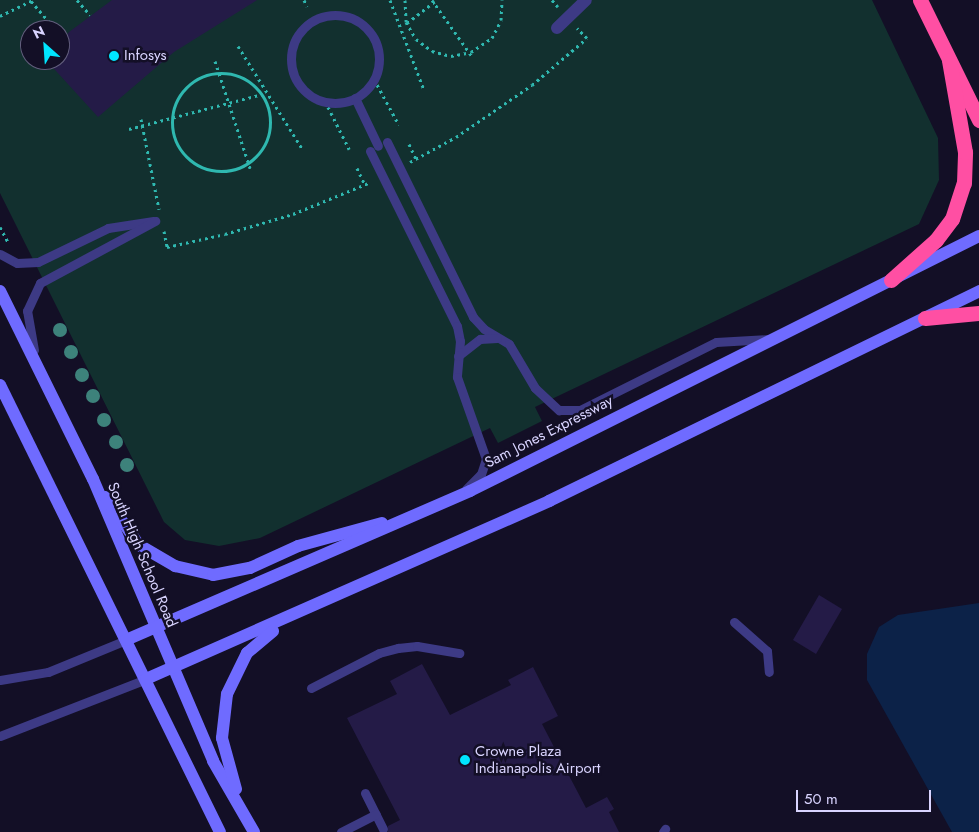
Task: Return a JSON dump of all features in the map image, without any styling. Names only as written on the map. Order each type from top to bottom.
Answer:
[{"type":"highway","points":[[920,0],[979,120]]},
{"type":"highway","points":[[891,280],[936,240],[952,219],[964,182],[965,152],[949,60]]},
{"type":"highway","points":[[924,318],[979,313]]},
{"type":"street","points":[[556,28],[586,0]]},
{"type":"street","name":"Sam Jones Expressway","points":[[126,640],[426,511],[979,236]]},
{"type":"street","name":"South High School Road","points":[[0,291],[93,480],[156,627],[170,669],[213,761],[252,827]]},
{"type":"street","points":[[146,679],[303,612],[643,456],[979,291]]},
{"type":"street","points":[[0,385],[220,832]]},
{"type":"street","points":[[93,480],[139,545],[174,566],[213,575],[250,568],[298,546],[426,511]]},
{"type":"street","points":[[252,827],[223,750],[227,694],[244,659],[260,640],[303,612]]},
{"type":"lane","points":[[343,15],[369,30],[380,57],[374,80],[354,98],[325,101],[302,88],[292,61],[295,41],[315,20],[343,15]]},
{"type":"lane","points":[[354,98],[378,146],[473,316],[484,328],[503,340],[514,351],[543,398],[566,412],[580,410],[716,342],[769,339]]},
{"type":"lane","points":[[378,146],[457,326],[457,377],[486,459],[476,481],[451,499]]},
{"type":"lane","points":[[0,254],[22,264],[44,260],[116,225],[156,221],[50,274],[36,287],[28,311],[29,333],[43,378]]},
{"type":"lane","points":[[44,260],[50,274]]},
{"type":"lane","points":[[458,356],[480,339],[503,340]]},
{"type":"lane","points":[[734,622],[768,651],[769,672]]},
{"type":"lane","points":[[0,680],[48,672],[126,640]]},
{"type":"lane","points":[[311,688],[380,653],[398,648],[417,646],[459,653]]},
{"type":"lane","points":[[0,736],[146,679]]},
{"type":"lane","points":[[365,793],[383,828]]},
{"type":"lane","points":[[341,832],[376,814]]},
{"type":"path","points":[[78,0],[90,15]]},
{"type":"path","points":[[304,0],[307,6]]},
{"type":"path","points":[[390,0],[424,90]]},
{"type":"path","points":[[405,0],[407,23],[416,39],[432,51],[452,56],[470,53],[494,34],[502,15],[502,0]]},
{"type":"path","points":[[0,16],[32,1],[48,20]]},
{"type":"path","points":[[407,23],[434,1],[473,58]]},
{"type":"path","points":[[405,165],[474,126],[548,72],[587,38],[575,25]]},
{"type":"path","points":[[238,46],[303,150]]},
{"type":"path","points":[[216,61],[250,168]]},
{"type":"path","points":[[219,72],[242,77],[262,94],[269,111],[270,131],[262,149],[248,162],[219,171],[195,164],[178,146],[172,118],[175,103],[186,86],[199,78],[219,72]]},
{"type":"path","points":[[374,80],[399,126]]},
{"type":"path","points":[[129,129],[262,94]]},
{"type":"path","points":[[325,101],[349,149]]},
{"type":"path","points":[[141,119],[160,211]]},
{"type":"path","points":[[408,144],[416,159]]},
{"type":"path","points":[[357,168],[365,185]]},
{"type":"path","points":[[164,231],[167,247],[207,238],[271,222],[377,179]]},
{"type":"path","points":[[0,227],[13,251]]},
{"type":"green space","name":"Infosys","points":[[0,0],[872,0],[938,138],[939,180],[919,224],[535,407],[542,421],[498,443],[490,428],[260,538],[219,546],[185,540],[164,522],[0,193]]},
{"type":"water","points":[[979,603],[979,832],[952,832],[867,680],[867,654],[879,627],[898,615]]},
{"type":"building","name":"Infosys","points":[[112,0],[257,0],[174,52],[98,117],[55,70],[70,70],[70,31]]},
{"type":"building","points":[[819,595],[842,609],[816,654],[793,640]]},
{"type":"building","name":"Crowne Plaza Indianapolis Airport","points":[[422,664],[450,715],[511,685],[508,680],[533,667],[558,716],[542,724],[586,808],[607,797],[614,809],[609,812],[619,832],[388,832],[388,826],[400,820],[347,718],[397,694],[390,681]]},
{"type":"place","name":"Infosys","points":[[114,56]]},
{"type":"place","name":"Crowne Plaza Indianapolis Airport","points":[[465,760]]}]
